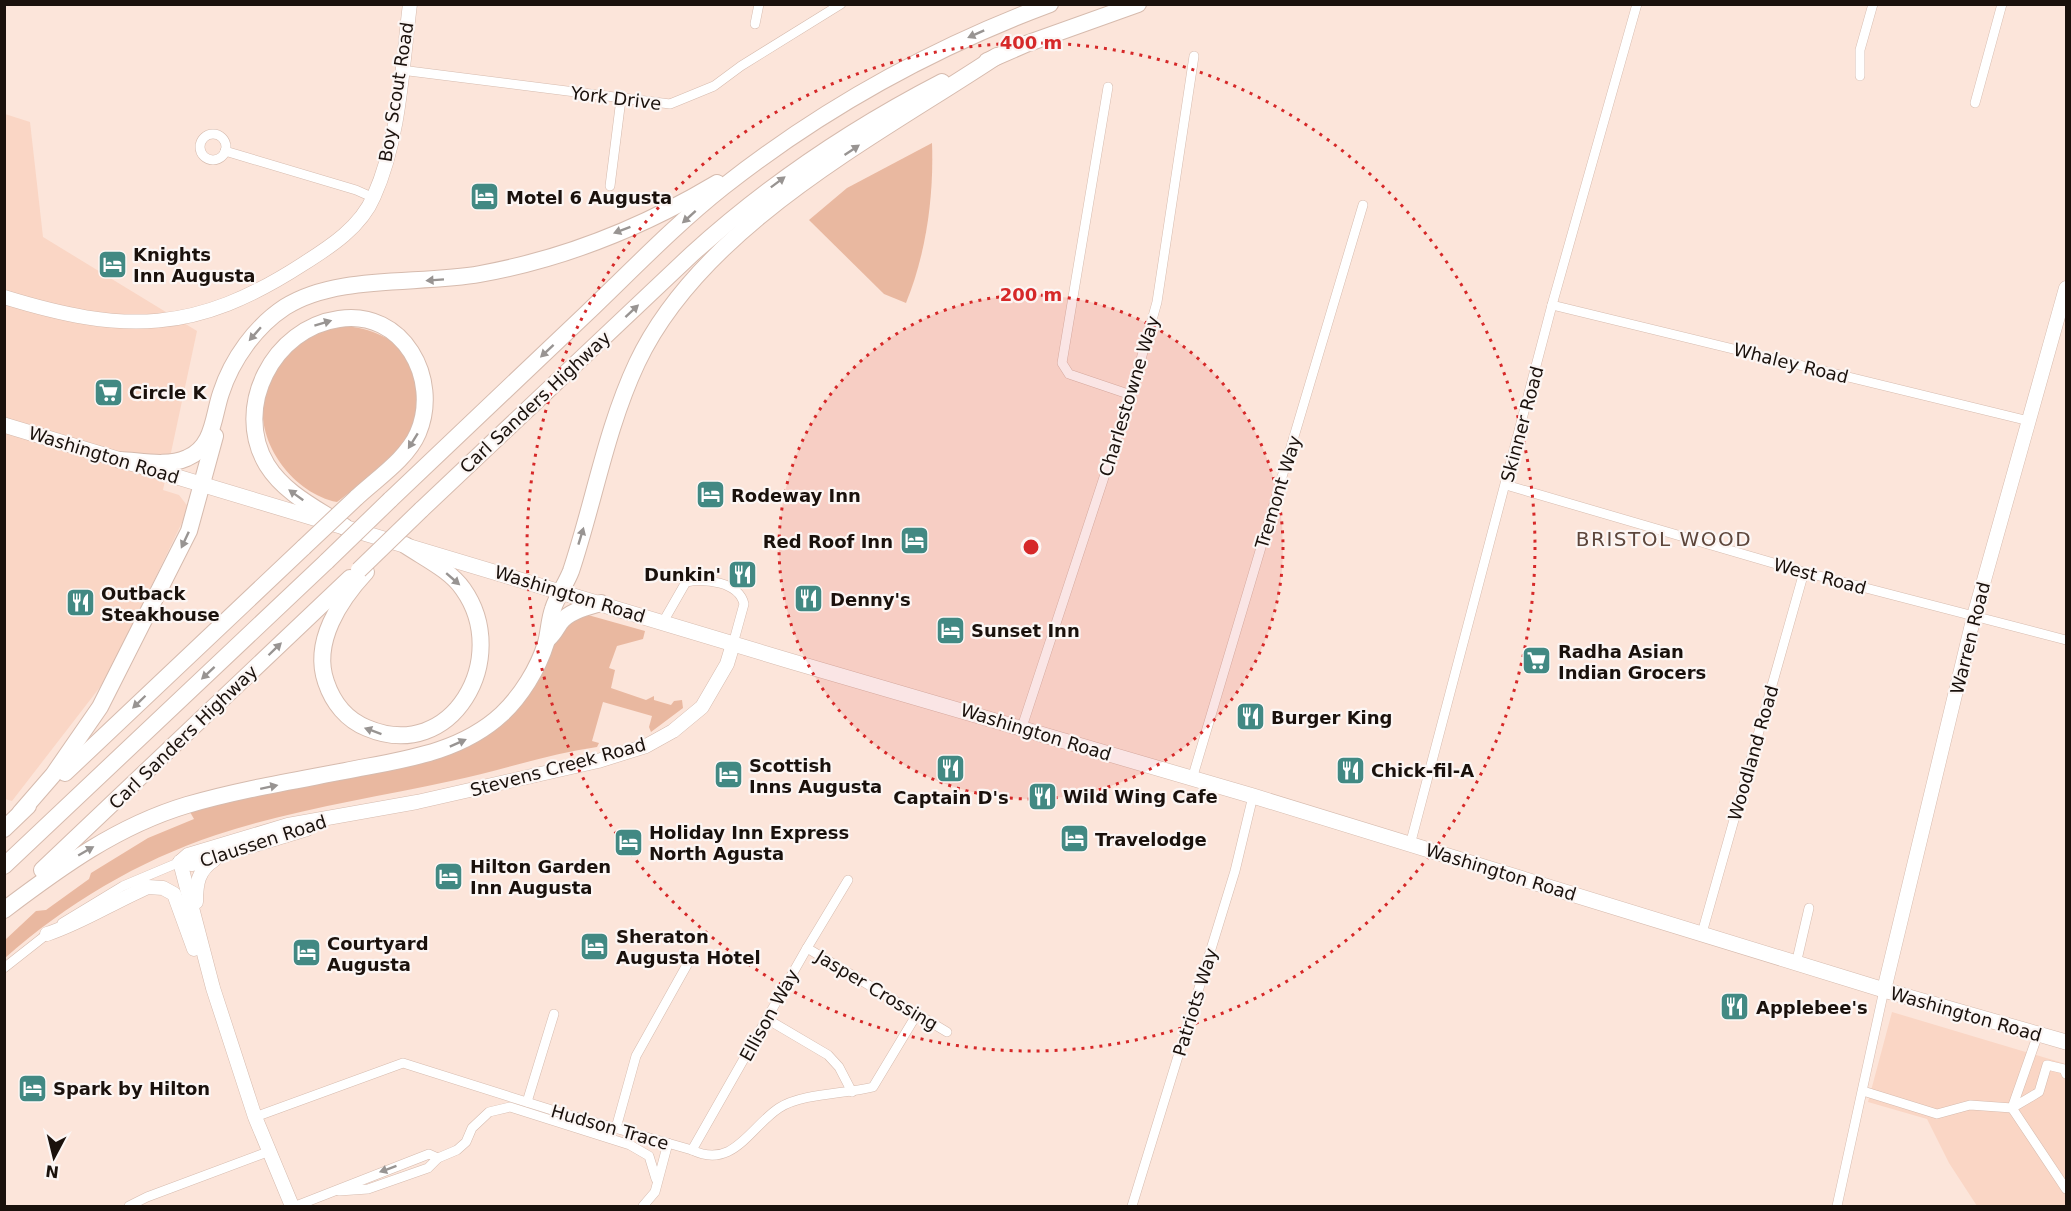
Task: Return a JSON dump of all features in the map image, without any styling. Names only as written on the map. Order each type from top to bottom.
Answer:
[{"type":"highway","name":"Carl Sanders Highway","points":[[4,866],[722,188],[784,142],[902,69],[982,31],[1050,4]]},
{"type":"highway","name":"Carl Sanders Highway","points":[[4,908],[362,571],[417,515],[692,254],[762,194],[837,141],[899,104],[997,56],[1138,4]]},
{"type":"highway","points":[[4,908],[78,855],[120,832],[186,806],[410,759],[453,746],[472,737],[505,712],[529,681],[547,640],[553,608],[570,574],[627,386],[649,339],[680,294],[712,259],[806,182],[997,56]]},
{"type":"highway","points":[[120,460],[174,462],[189,458],[199,450],[209,436],[221,392],[238,357],[272,316],[312,293],[333,287],[445,280],[534,261],[646,221],[690,199],[784,142]]},
{"type":"highway","points":[[4,829],[20,813],[304,547],[356,498],[412,444],[422,422],[426,389],[416,358],[395,334],[373,323],[340,319],[303,331],[280,351],[259,388],[256,414],[258,443],[267,465],[276,478],[296,496],[345,527]]},
{"type":"highway","points":[[20,813],[53,775],[100,707],[183,544],[193,522],[226,392],[238,357]]},
{"type":"highway","points":[[362,571],[326,635],[322,669],[327,688],[333,700],[349,718],[377,733],[411,735],[432,728],[454,712],[473,687],[481,654],[479,622],[470,600],[458,584],[405,545]]},
{"type":"highway","points":[[547,640],[555,633],[561,621],[572,614],[601,603]]},
{"type":"main road","name":"Washington Road","points":[[4,425],[733,644],[1253,796],[1702,933],[1796,964],[2067,1042]]},
{"type":"street","name":"Boy Scout Road","points":[[4,297],[102,321],[139,323],[191,316],[226,305],[265,288],[327,250],[360,219],[374,198],[384,169],[402,70],[410,4]]},
{"type":"street","points":[[755,24],[759,4]]},
{"type":"street","name":"York Drive","points":[[402,70],[670,104],[714,86],[741,66],[841,4]]},
{"type":"street","name":"Skinner Road","points":[[1410,845],[1552,305],[1636,4]]},
{"type":"street","points":[[1860,76],[1860,50],[1873,4]]},
{"type":"street","points":[[1974,103],[2002,4]]},
{"type":"street","name":"Charlestowne Way","points":[[1022,727],[1131,395],[1157,302],[1194,56]]},
{"type":"street","points":[[1108,87],[1062,363],[1069,374],[1131,395]]},
{"type":"street","points":[[610,186],[621,99]]},
{"type":"street","points":[[225,151],[356,190],[374,198]]},
{"type":"street","name":"Tremont Way","points":[[1192,779],[1363,205]]},
{"type":"street","name":"Warren Road","points":[[1884,990],[1974,616],[2067,288]]},
{"type":"street","name":"Whaley Road","points":[[1552,305],[2029,421]]},
{"type":"street","name":"West Road","points":[[1506,485],[1804,572],[2067,640]]},
{"type":"street","name":"Woodland Road","points":[[1702,933],[1804,572]]},
{"type":"street","points":[[663,622],[687,582],[698,580],[726,586],[737,591],[744,604],[733,644]]},
{"type":"street","name":"Stevens Creek Road","points":[[334,819],[598,761],[646,746],[673,731],[702,706],[727,664],[733,644]]},
{"type":"street","name":"Patriots Way","points":[[1132,1206],[1232,882],[1253,796]]},
{"type":"street","name":"Claussen Road","points":[[180,862],[192,864],[334,819]]},
{"type":"street","name":"Claussen Road","points":[[4,968],[47,934],[123,886],[180,862],[188,855],[288,825],[334,819]]},
{"type":"street","points":[[194,916],[196,884],[204,866],[222,855]]},
{"type":"street","points":[[180,862],[213,988],[255,1117],[294,1206],[339,1191],[368,1188],[428,1168],[438,1158],[466,1142],[472,1128],[489,1112],[510,1107],[630,1145],[649,1156],[656,1179]]},
{"type":"street","name":"Ellison Way","points":[[692,1150],[848,880]]},
{"type":"street","points":[[47,934],[76,924],[106,906],[148,887],[163,888],[174,894],[180,905],[200,967],[213,988]]},
{"type":"street","points":[[1796,964],[1809,908]]},
{"type":"street","name":"Jasper Crossing","points":[[807,948],[947,1032]]},
{"type":"street","points":[[616,1128],[636,1056],[688,963]]},
{"type":"street","points":[[1837,1206],[1884,990]]},
{"type":"street","points":[[527,1102],[554,1014]]},
{"type":"street","name":"Hudson Trace","points":[[255,1117],[403,1063],[692,1150],[705,1156],[723,1156],[780,1107],[812,1097],[873,1087],[917,1014]]},
{"type":"street","points":[[767,1019],[828,1054],[839,1067],[852,1092]]},
{"type":"street","points":[[2012,1108],[2038,1034]]},
{"type":"street","points":[[1863,1091],[1937,1114],[1970,1105],[2012,1108],[2038,1092],[2047,1065],[2064,1069],[2067,1074]]},
{"type":"street","points":[[2012,1108],[2067,1189]]},
{"type":"street","points":[[644,1206],[655,1192],[656,1179],[668,1143]]},
{"type":"street","points":[[129,1206],[147,1197],[270,1151]]},
{"type":"shaded area","points":[[5,114],[30,122],[43,237],[197,331],[163,490],[179,495],[189,508],[107,678],[12,801],[5,799]]},
{"type":"shaded area","points":[[932,143],[932,184],[924,245],[906,303],[884,294],[809,220],[847,188]]},
{"type":"shaded area","points":[[346,326],[381,335],[404,352],[413,367],[417,397],[412,427],[394,455],[337,502],[307,489],[281,464],[266,433],[263,415],[266,389],[288,355],[314,334]]},
{"type":"shaded area","points":[[588,615],[645,631],[643,639],[617,646],[609,668],[615,670],[611,688],[646,700],[654,696],[654,700],[671,705],[674,701],[682,700],[683,708],[651,732],[649,727],[652,716],[603,702],[592,741],[599,743],[597,747],[451,781],[274,818],[216,835],[159,858],[104,886],[28,938],[5,958],[5,940],[36,911],[46,910],[89,879],[91,873],[148,838],[194,819],[190,812],[196,808],[431,759],[514,713],[530,694],[560,632],[573,621]]},
{"type":"shaded area","points":[[1892,1012],[2066,1064],[2066,1206],[1977,1206],[1949,1163],[1927,1119],[1868,1102]]},
{"type":"place","name":"Motel 6 Augusta","points":[[485,197]]},
{"type":"place","name":"Knights Inn Augusta","points":[[112,264]]},
{"type":"place","name":"Circle K","points":[[108,392]]},
{"type":"place","name":"Rodeway Inn","points":[[710,495]]},
{"type":"place","name":"Red Roof Inn","points":[[914,541]]},
{"type":"place","name":"Dunkin'","points":[[742,574]]},
{"type":"place","name":"Denny's","points":[[809,599]]},
{"type":"place","name":"Outback Steakhouse","points":[[80,603]]},
{"type":"place","name":"Sunset Inn","points":[[950,630]]},
{"type":"place","name":"Radha Asian Indian Grocers","points":[[1537,661]]},
{"type":"place","name":"Burger King","points":[[1250,717]]},
{"type":"place","name":"Captain D's","points":[[951,768]]},
{"type":"place","name":"Chick-fil-A","points":[[1350,770]]},
{"type":"place","name":"Scottish Inns Augusta","points":[[728,775]]},
{"type":"place","name":"Wild Wing Cafe","points":[[1042,796]]},
{"type":"place","name":"Travelodge","points":[[1074,839]]},
{"type":"place","name":"Holiday Inn Express North Agusta","points":[[628,842]]},
{"type":"place","name":"Hilton Garden Inn Augusta","points":[[449,876]]},
{"type":"place","name":"Sheraton Augusta Hotel","points":[[595,946]]},
{"type":"place","name":"Courtyard Augusta","points":[[306,953]]},
{"type":"place","name":"Applebee's","points":[[1735,1007]]},
{"type":"place","name":"Spark by Hilton","points":[[32,1088]]},
{"type":"district","name":"BRISTOL WOOD","points":[[1664,539]]}]
